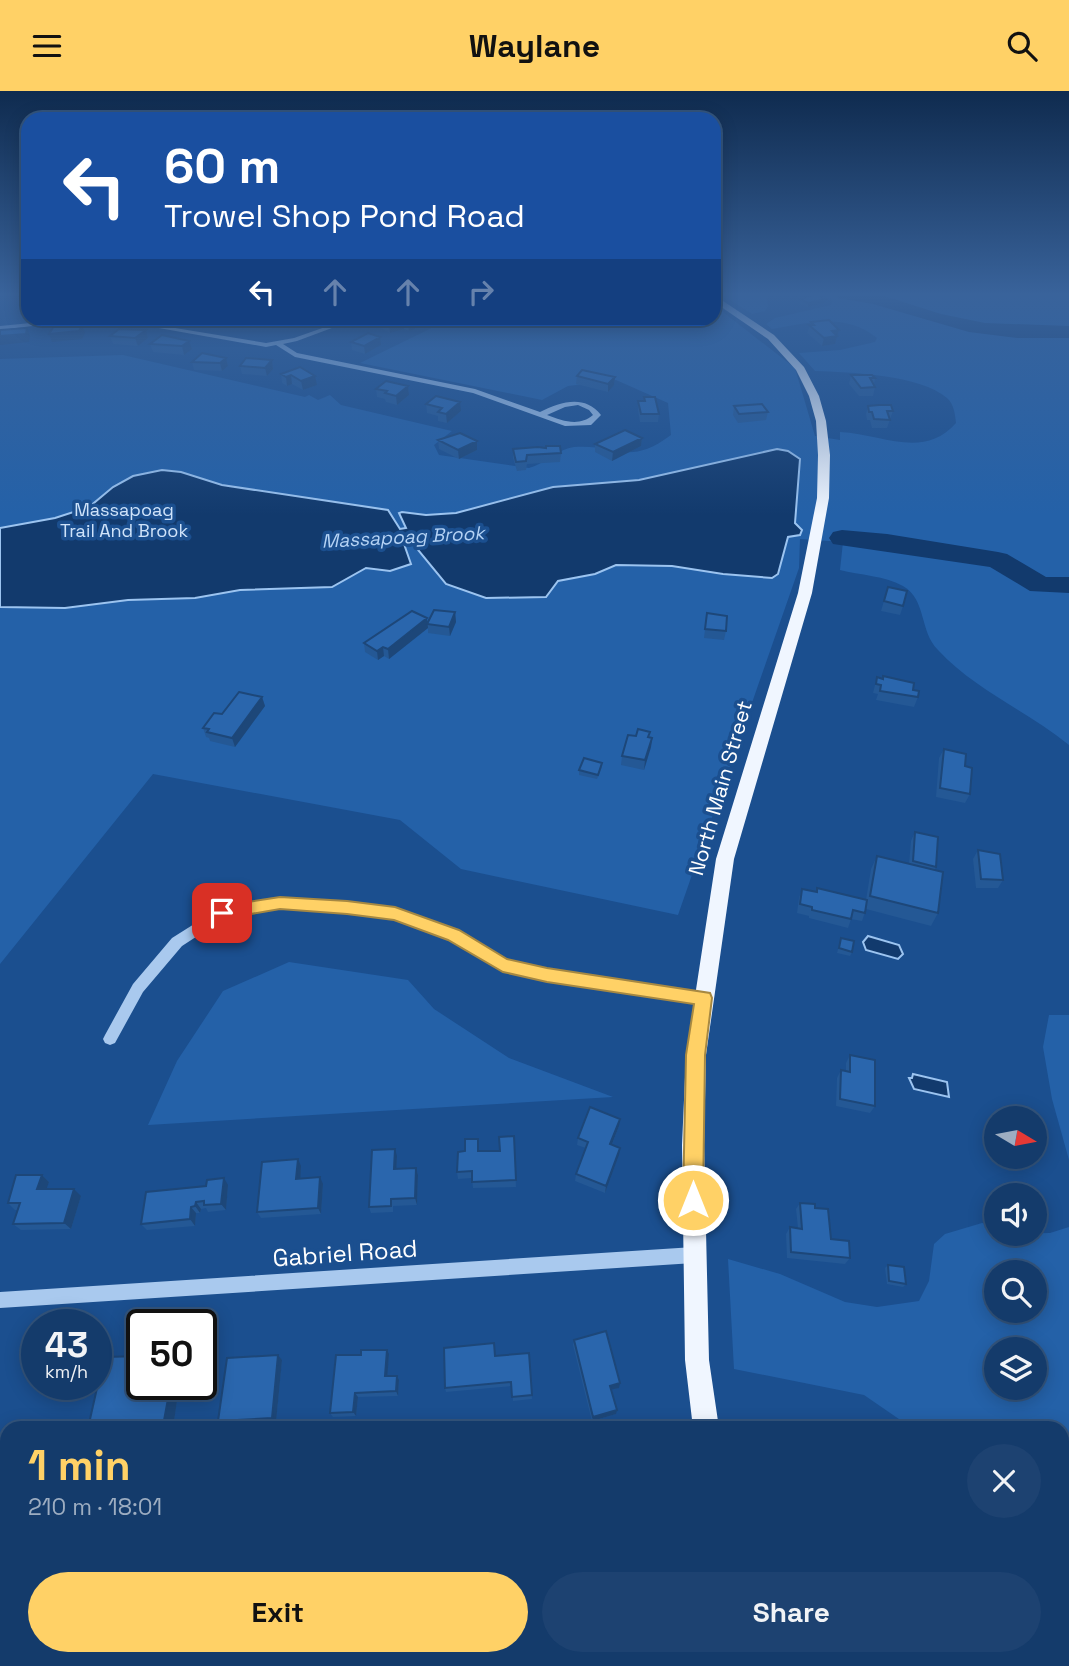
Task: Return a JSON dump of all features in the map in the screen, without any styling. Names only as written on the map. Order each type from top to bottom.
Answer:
[{"type":"main road","name":"North Main Street","points":[[705,1421],[696,1360],[696,1055],[725,859],[805,593],[823,498],[824,455],[821,421],[814,396],[799,368]]},
{"type":"street","points":[[358,368],[475,391],[541,415],[575,425],[592,421],[597,415],[590,406],[576,403],[558,406],[541,415]]},
{"type":"street","points":[[110,1039],[138,988],[177,942],[222,913],[280,903],[347,907],[395,914],[453,935],[503,965],[547,975],[703,998]]},
{"type":"street","name":"Gabriel Road","points":[[0,1300],[694,1255]]},
{"type":"green space","name":"Massapoag Trail And Brook","points":[[0,368],[177,368],[305,397],[309,395],[318,400],[330,395],[341,405],[452,431],[434,445],[439,455],[529,468],[574,447],[633,452],[656,445],[671,435],[668,403],[616,380],[568,386],[542,400],[382,368],[794,368],[815,436],[840,440],[840,432],[916,443],[943,434],[956,423],[955,413],[947,398],[920,384],[884,376],[815,371],[812,368],[1069,368],[1069,745],[968,677],[938,650],[928,634],[920,607],[911,592],[881,578],[840,570],[843,542],[800,539],[799,568],[678,915],[461,869],[400,820],[153,774],[0,964]]},
{"type":"green space","points":[[289,962],[408,980],[434,1009],[509,1058],[613,1097],[148,1125],[177,1061],[223,991]]},
{"type":"green space","points":[[1049,1015],[1069,1015],[1069,1160],[1052,1099],[1043,1047]]},
{"type":"green space","points":[[982,1223],[984,1246],[1047,1246],[1047,1233],[1069,1227],[1069,1421],[902,1421],[864,1395],[734,1369],[728,1259],[780,1274],[845,1302],[877,1307],[919,1301],[929,1281],[934,1244],[945,1234]]},
{"type":"water","points":[[777,449],[788,451],[800,459],[795,523],[802,530],[800,535],[788,537],[778,574],[772,578],[672,566],[616,565],[595,574],[558,581],[546,597],[486,598],[446,584],[410,540],[403,541],[411,564],[390,571],[366,568],[332,587],[240,590],[195,598],[128,600],[65,608],[0,607],[0,528],[55,518],[89,507],[113,487],[133,476],[162,470],[181,472],[222,485],[388,510],[400,529],[406,528],[399,513],[402,512],[426,515],[456,513],[553,487],[639,480]]},
{"type":"water","points":[[868,936],[899,945],[903,954],[898,959],[866,950],[863,942]]},
{"type":"water","points":[[913,1074],[947,1082],[949,1097],[914,1089],[909,1078],[912,1078]]},
{"type":"building","points":[[301,368],[315,376],[301,381],[291,375],[286,377],[281,374]]},
{"type":"building","points":[[582,370],[615,377],[608,384],[577,376]]},
{"type":"building","points":[[851,375],[872,375],[875,378],[870,378],[875,387],[861,388]]},
{"type":"building","points":[[386,381],[408,386],[396,396],[376,389]]},
{"type":"building","points":[[436,396],[460,402],[446,414],[438,412],[442,408],[426,404]]},
{"type":"building","points":[[644,397],[655,397],[659,414],[641,414],[638,401],[645,401]]},
{"type":"building","points":[[762,404],[768,412],[739,414],[734,406]]},
{"type":"building","points":[[891,405],[893,411],[887,411],[890,420],[874,419],[872,412],[869,412],[868,406]]},
{"type":"building","points":[[625,430],[642,438],[613,452],[595,444]]},
{"type":"building","points":[[460,433],[477,441],[458,450],[438,440]]},
{"type":"building","points":[[560,446],[561,453],[527,455],[526,461],[516,462],[513,449]]},
{"type":"building","points":[[888,587],[907,591],[903,606],[884,601]]},
{"type":"building","points":[[434,610],[455,612],[449,627],[427,624]]},
{"type":"building","points":[[412,611],[427,618],[388,649],[383,647],[377,651],[364,643]]},
{"type":"building","points":[[707,613],[727,616],[726,631],[705,629]]},
{"type":"building","points":[[883,676],[914,683],[913,690],[919,691],[918,697],[880,691],[881,685],[876,684],[877,677],[883,679]]},
{"type":"building","points":[[239,692],[262,697],[232,738],[207,732],[209,729],[203,728],[214,713],[222,714]]},
{"type":"building","points":[[638,729],[650,732],[648,737],[652,738],[645,760],[622,756],[628,735],[636,736]]},
{"type":"building","points":[[944,749],[966,754],[965,766],[972,768],[970,794],[940,788]]},
{"type":"building","points":[[584,758],[602,763],[598,775],[579,770]]},
{"type":"building","points":[[915,832],[938,837],[936,867],[913,861]]},
{"type":"building","points":[[978,850],[1000,854],[1003,880],[981,879]]},
{"type":"building","points":[[877,856],[943,872],[938,913],[870,896]]},
{"type":"building","points":[[817,888],[867,900],[865,913],[853,910],[851,919],[812,910],[812,907],[800,904],[802,889],[817,892]]},
{"type":"building","points":[[841,938],[854,941],[852,952],[839,948]]},
{"type":"building","points":[[850,1055],[875,1060],[875,1106],[840,1099],[841,1070],[850,1072]]},
{"type":"building","points":[[590,1107],[620,1119],[610,1144],[620,1148],[606,1186],[576,1174],[588,1142],[578,1138]]},
{"type":"building","points":[[514,1136],[516,1180],[472,1182],[472,1171],[457,1172],[458,1152],[465,1151],[465,1139],[478,1139],[478,1151],[500,1151],[499,1137]]},
{"type":"building","points":[[395,1149],[394,1169],[416,1168],[415,1198],[391,1199],[391,1206],[369,1207],[372,1150]]},
{"type":"building","points":[[298,1159],[296,1179],[320,1177],[318,1208],[257,1212],[262,1162]]},
{"type":"building","points":[[16,1175],[42,1175],[37,1189],[74,1189],[64,1223],[13,1224],[20,1203],[8,1203]]},
{"type":"building","points":[[224,1178],[221,1204],[204,1205],[204,1201],[196,1202],[195,1206],[191,1207],[190,1219],[141,1224],[146,1192],[206,1186],[207,1180]]},
{"type":"building","points":[[800,1203],[815,1204],[815,1208],[828,1209],[831,1239],[849,1241],[850,1258],[791,1252],[790,1227],[802,1229]]},
{"type":"building","points":[[888,1265],[904,1267],[906,1284],[889,1281]]},
{"type":"building","points":[[606,1331],[620,1383],[610,1386],[617,1410],[593,1417],[574,1340]]},
{"type":"building","points":[[494,1343],[495,1356],[529,1353],[532,1395],[512,1397],[511,1382],[445,1388],[444,1348]]},
{"type":"building","points":[[361,1350],[387,1350],[385,1376],[397,1376],[396,1391],[355,1393],[353,1412],[330,1413],[336,1355],[361,1355]]},
{"type":"building","points":[[278,1355],[272,1418],[218,1421],[227,1358]]},
{"type":"building","points":[[126,1356],[126,1400],[168,1400],[164,1421],[90,1421],[94,1400],[112,1400],[112,1357]]},
{"type":"waterway","name":"Massapoag Brook","points":[[842,538],[887,542],[998,560],[1040,585],[1069,585]]},
{"type":"route","points":[[222,913],[280,903],[347,907],[395,914],[453,935],[503,965],[547,975],[703,998],[696,1055],[693,1200]]}]
